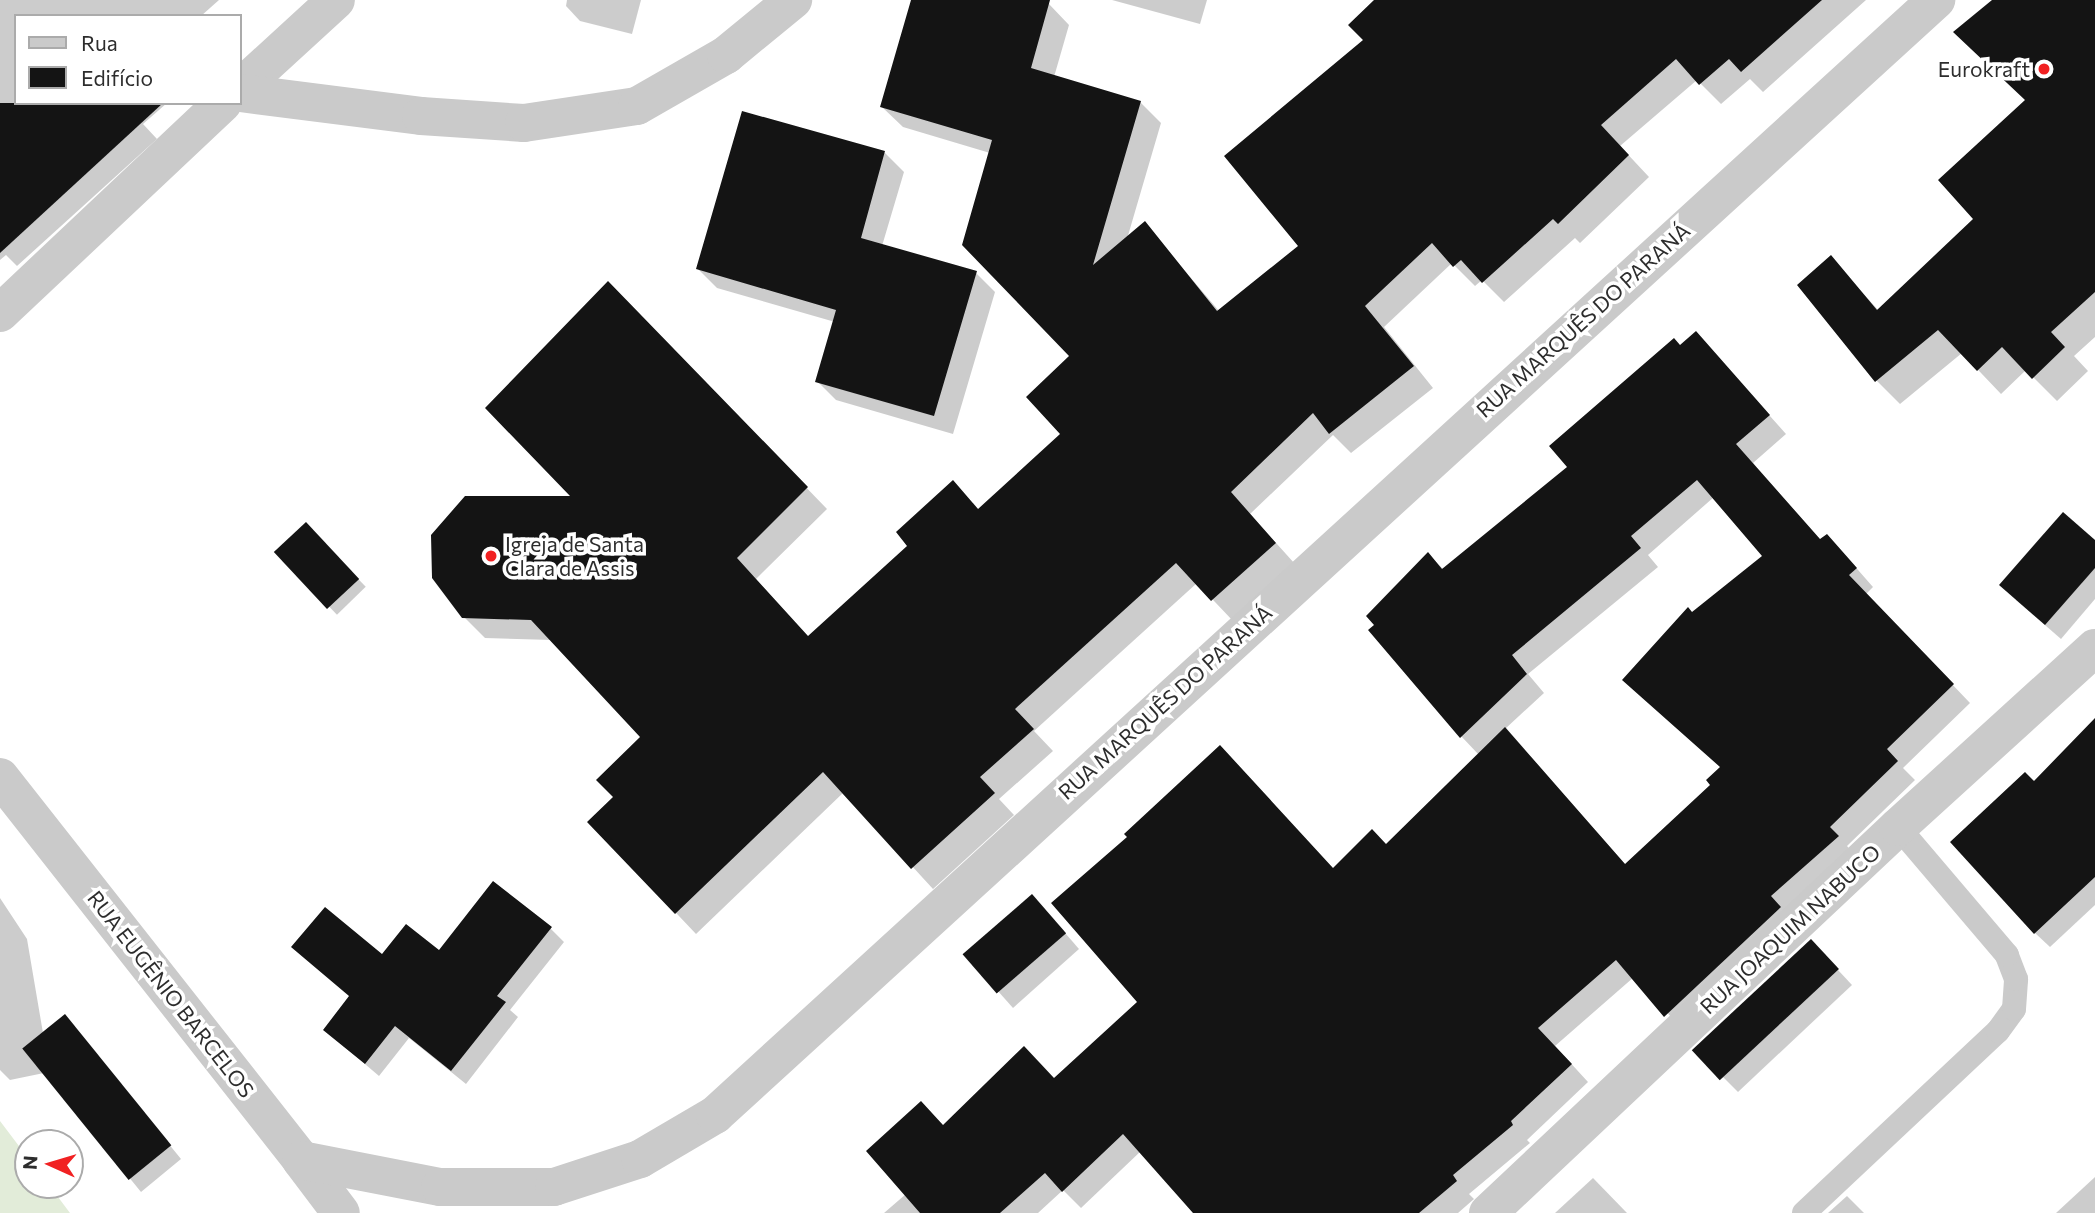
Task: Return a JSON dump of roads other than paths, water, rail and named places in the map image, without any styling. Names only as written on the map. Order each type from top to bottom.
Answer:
[{"type":"street","points":[[242,88],[336,0]]},
{"type":"street","points":[[242,90],[421,116],[524,123],[637,106],[726,55],[793,0]]},
{"type":"street","name":"RUA MARQUÊS DO PARANÁ","points":[[301,1160],[440,1187],[554,1187],[640,1159],[715,1115],[1936,0]]},
{"type":"street","points":[[0,313],[221,105]]},
{"type":"street","name":"RUA JOAQUIM NABUCO","points":[[1488,1213],[1898,827],[2095,648]]},
{"type":"street","name":"RUA EUGÊNIO BARCELOS","points":[[0,777],[341,1213]]},
{"type":"lane","points":[[1804,1213],[1998,1031],[2014,1009],[2015,979],[2007,955],[1898,827]]},
{"type":"place","name":"Eurokraft","points":[[2044,69]]},
{"type":"place","name":"Igreja de Santa Clara de Assis","points":[[491,556]]}]
